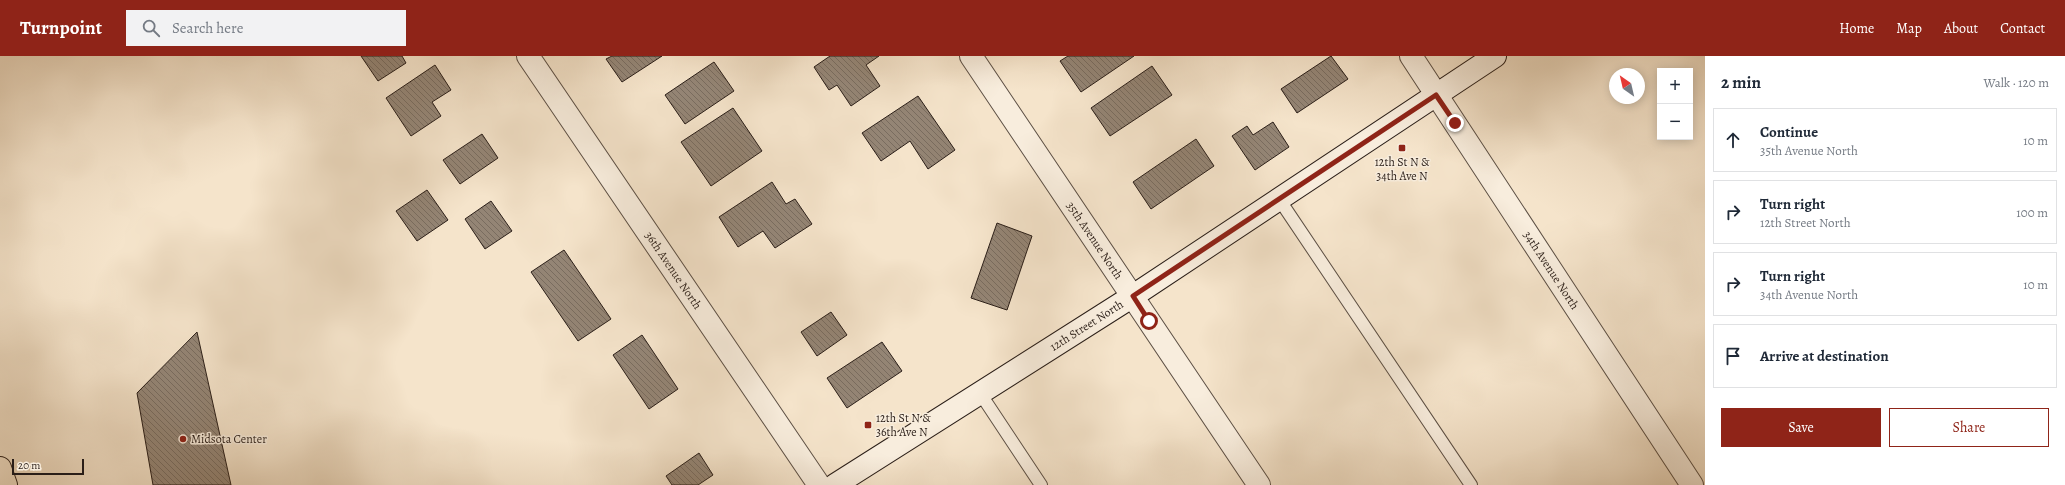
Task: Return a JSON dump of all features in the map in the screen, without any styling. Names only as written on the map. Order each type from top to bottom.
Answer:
[{"type":"highway","points":[[0,468],[6,485]]},
{"type":"street","name":"36th Avenue North","points":[[528,56],[819,485]]},
{"type":"street","name":"35th Avenue North","points":[[971,56],[1259,485]]},
{"type":"street","name":"34th Avenue North","points":[[1411,56],[1692,485]]},
{"type":"street","name":"12th Street North","points":[[835,485],[1133,296],[1495,56]]},
{"type":"lane","points":[[1279,199],[1471,485]]},
{"type":"lane","points":[[980,393],[1041,485]]},
{"type":"building","points":[[361,56],[402,56],[406,63],[378,81]]},
{"type":"building","points":[[612,56],[662,56],[622,82],[606,59]]},
{"type":"building","points":[[830,56],[879,56],[866,65],[880,86],[851,106],[837,85],[829,90],[814,67]]},
{"type":"building","points":[[1068,56],[1134,56],[1081,92],[1060,61]]},
{"type":"building","points":[[1331,56],[1348,79],[1297,113],[1281,89]]},
{"type":"building","points":[[714,62],[734,91],[685,124],[665,95]]},
{"type":"building","points":[[435,65],[451,90],[432,102],[441,116],[411,136],[386,98]]},
{"type":"building","points":[[1152,66],[1172,95],[1110,136],[1091,108]]},
{"type":"building","points":[[918,96],[955,150],[928,169],[910,141],[881,161],[862,133]]},
{"type":"building","points":[[733,108],[762,151],[711,186],[681,142]]},
{"type":"building","points":[[1273,122],[1289,147],[1255,170],[1232,136],[1247,126],[1253,135]]},
{"type":"building","points":[[482,134],[498,158],[460,184],[443,160]]},
{"type":"building","points":[[1196,139],[1214,166],[1151,209],[1133,182]]},
{"type":"building","points":[[772,182],[786,204],[795,199],[812,224],[775,248],[763,231],[738,247],[719,217]]},
{"type":"building","points":[[427,190],[448,220],[417,241],[396,211]]},
{"type":"building","points":[[491,201],[512,231],[485,249],[465,219]]},
{"type":"building","points":[[997,223],[1032,236],[1007,310],[971,298]]},
{"type":"building","points":[[564,250],[611,319],[578,341],[531,272]]},
{"type":"building","points":[[831,312],[847,335],[817,356],[801,332]]},
{"type":"building","name":"Midsota Center","points":[[197,332],[231,485],[153,485],[137,393]]},
{"type":"building","points":[[642,335],[678,389],[649,409],[613,355]]},
{"type":"building","points":[[882,342],[902,371],[847,408],[827,378]]},
{"type":"building","points":[[699,453],[713,475],[698,485],[672,485],[666,476]]},
{"type":"place","name":"12th St N & 34th Ave N","points":[[1402,148]]},
{"type":"place","name":"12th St N & 36th Ave N","points":[[868,425]]},
{"type":"place","name":"Midsota Center","points":[[183,439]]},
{"type":"route","points":[[1149,321],[1133,296],[1436,95],[1455,123]]}]
